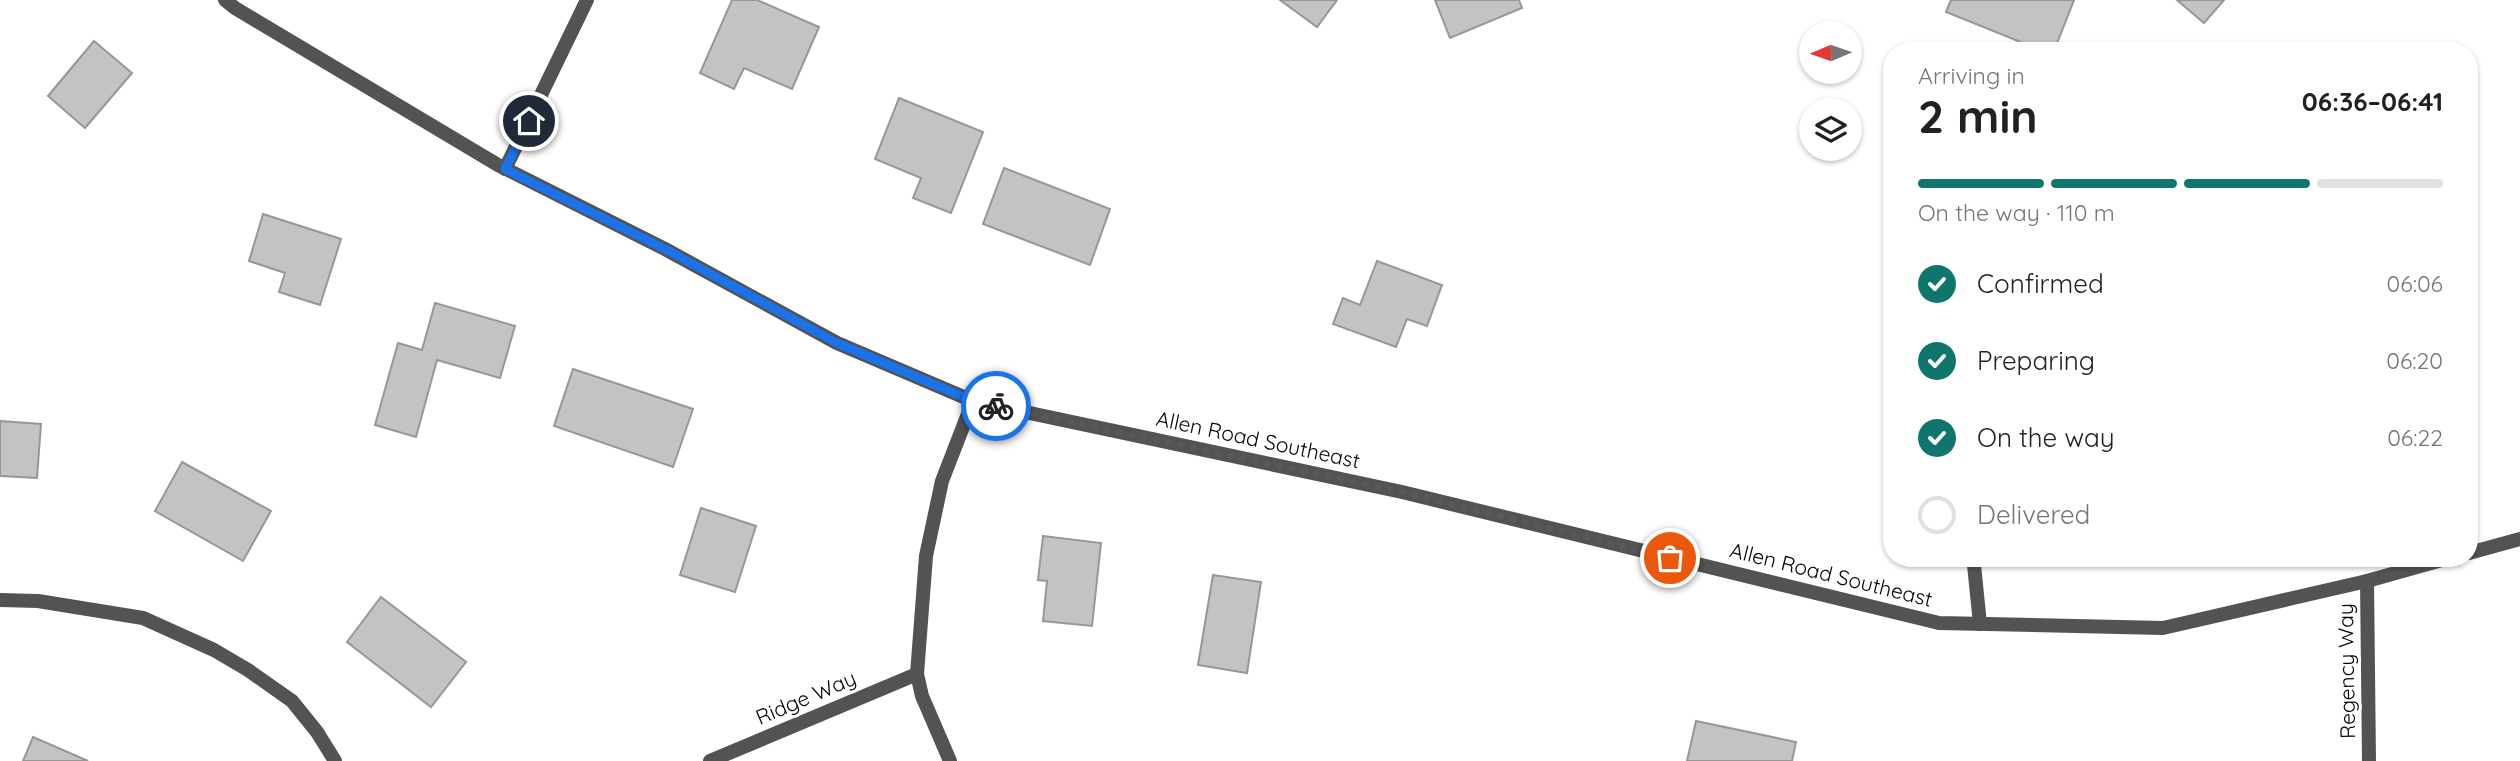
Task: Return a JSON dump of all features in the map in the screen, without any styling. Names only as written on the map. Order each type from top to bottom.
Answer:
[{"type":"street","name":"Allen Road Southeast","points":[[225,0],[505,169],[665,249],[837,343],[973,401],[1402,492],[1939,623],[2163,628],[2417,567]]},
{"type":"street","points":[[505,169],[587,0]]},
{"type":"street","points":[[950,761],[922,696],[917,674],[926,556],[942,481],[973,401]]},
{"type":"street","points":[[2478,551],[2520,539]]},
{"type":"street","points":[[1973,567],[1980,624]]},
{"type":"street","name":"Regency Way","points":[[2367,581],[2370,761]]},
{"type":"street","points":[[0,600],[38,601],[144,618],[214,650],[292,701],[317,732],[335,761]]},
{"type":"street","name":"Ridge Way","points":[[710,761],[917,674]]},
{"type":"building","points":[[732,0],[757,0],[819,27],[792,89],[744,68],[734,89],[700,73]]},
{"type":"building","points":[[1280,0],[1337,0],[1317,27]]},
{"type":"building","points":[[1435,0],[1519,0],[1522,8],[1450,38]]},
{"type":"building","points":[[1951,0],[2074,0],[2058,42],[2021,42],[1946,12]]},
{"type":"building","points":[[2177,0],[2224,0],[2204,23]]},
{"type":"building","points":[[94,41],[132,73],[85,128],[48,96]]},
{"type":"building","points":[[899,98],[983,132],[951,213],[913,198],[921,178],[875,159]]},
{"type":"building","points":[[1004,168],[1110,209],[1090,265],[983,224]]},
{"type":"building","points":[[263,214],[341,239],[320,305],[279,292],[285,273],[249,261]]},
{"type":"building","points":[[1377,261],[1442,285],[1427,326],[1407,319],[1396,347],[1333,324],[1343,298],[1360,305]]},
{"type":"building","points":[[435,303],[515,326],[500,378],[437,360],[416,437],[375,425],[398,343],[422,350]]},
{"type":"building","points":[[573,369],[693,409],[673,467],[554,426]]},
{"type":"building","points":[[0,421],[41,424],[37,478],[0,476]]},
{"type":"building","points":[[182,462],[271,511],[243,561],[155,511]]},
{"type":"building","points":[[701,508],[756,526],[735,592],[680,575]]},
{"type":"building","points":[[1043,536],[1101,543],[1092,626],[1043,621],[1047,581],[1038,580]]},
{"type":"building","points":[[1213,575],[1261,582],[1247,673],[1198,665]]},
{"type":"building","points":[[381,597],[466,662],[431,707],[347,642]]},
{"type":"building","points":[[1696,721],[1796,742],[1792,761],[1687,761]]},
{"type":"building","points":[[33,737],[88,761],[23,761]]},
{"type":"way so far","points":[[996,406],[1402,492],[1670,558]]},
{"type":"route","points":[[529,121],[505,169],[665,249],[837,343],[973,401],[996,406]]}]
